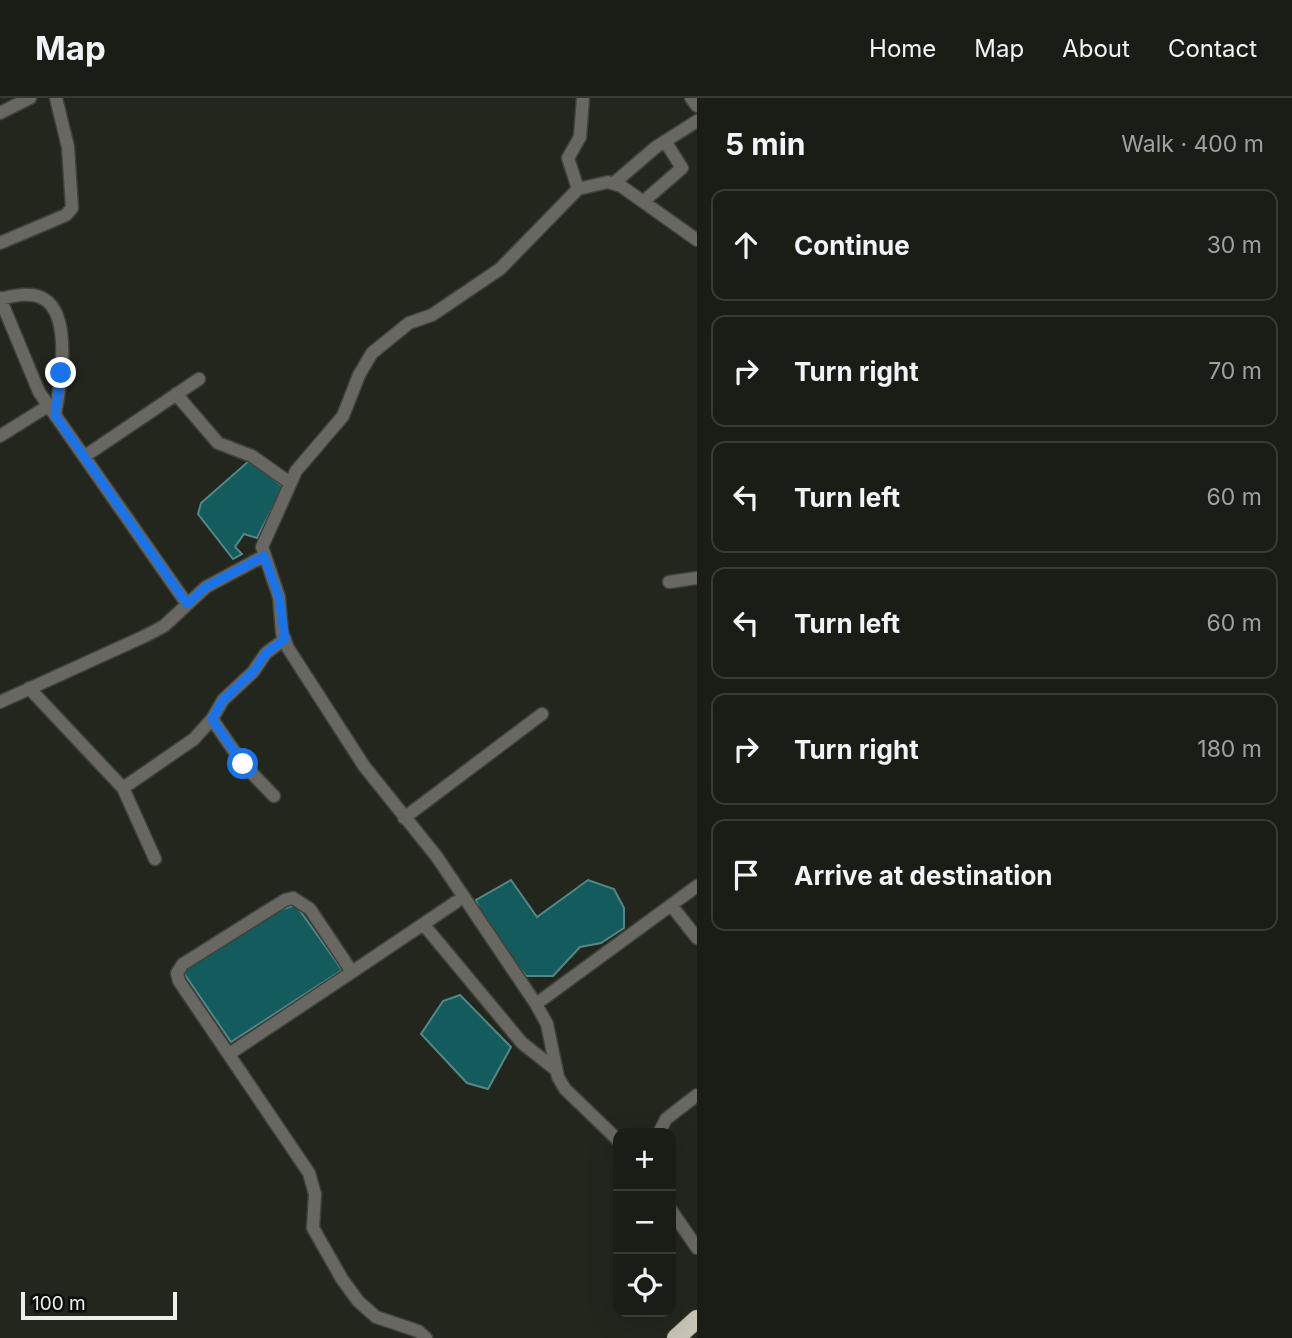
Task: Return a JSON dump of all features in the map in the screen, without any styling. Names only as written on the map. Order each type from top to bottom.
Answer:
[{"type":"highway","points":[[680,1337],[697,1319]]},
{"type":"street","points":[[0,113],[30,98]]},
{"type":"street","points":[[0,243],[65,215],[72,208],[68,148],[56,98]]},
{"type":"street","points":[[578,189],[568,158],[580,137],[580,105],[583,98]]},
{"type":"street","points":[[691,98],[697,106]]},
{"type":"street","points":[[614,183],[665,141],[697,121]]},
{"type":"street","points":[[644,201],[682,168],[679,158],[665,141]]},
{"type":"street","points":[[613,1135],[565,1089],[555,1069],[547,1024],[536,1004],[437,857],[364,766],[285,639],[279,597],[264,556],[262,540],[289,483],[343,416],[359,375],[372,353],[409,323],[432,315],[500,269],[578,189],[592,184],[614,183],[644,201],[697,240]]},
{"type":"street","points":[[52,411],[61,373],[58,316],[44,299],[36,296],[0,299],[52,411],[187,604]]},
{"type":"street","points":[[85,456],[199,379]]},
{"type":"street","points":[[176,394],[218,443],[252,456],[289,483]]},
{"type":"street","points":[[0,436],[52,411]]},
{"type":"street","points":[[0,702],[164,626],[206,587],[264,556]]},
{"type":"street","points":[[669,582],[697,578]]},
{"type":"street","points":[[123,788],[194,739],[212,719],[223,700],[253,672],[266,653],[285,639]]},
{"type":"street","points":[[29,688],[123,788],[155,859]]},
{"type":"street","points":[[404,818],[542,713]]},
{"type":"street","points":[[212,719],[243,764],[274,796]]},
{"type":"street","points":[[536,1004],[697,886]]},
{"type":"street","points":[[352,972],[310,909],[293,898],[285,900],[183,964],[177,973],[179,981],[309,1173],[315,1194],[313,1228],[342,1279],[358,1301],[376,1317],[418,1331],[426,1338]]},
{"type":"street","points":[[229,1055],[456,902]]},
{"type":"street","points":[[671,905],[697,938]]},
{"type":"street","points":[[424,925],[522,1043],[555,1069]]},
{"type":"street","points":[[662,1128],[666,1119],[697,1095]]},
{"type":"street","points":[[676,1217],[697,1248]]},
{"type":"water","points":[[250,460],[283,487],[257,538],[244,534],[235,547],[242,554],[233,559],[198,514],[201,503]]},
{"type":"water","points":[[511,880],[537,917],[588,880],[614,889],[624,908],[624,928],[601,943],[580,947],[553,976],[526,976],[485,925],[476,900]]},
{"type":"water","points":[[296,905],[342,970],[231,1042],[181,969],[264,915]]},
{"type":"water","points":[[460,995],[511,1047],[488,1089],[467,1083],[421,1034],[443,1001]]},
{"type":"route","points":[[61,373],[55,415],[187,604],[206,587],[264,556],[282,608],[282,633],[285,639],[266,653],[243,683],[223,700],[212,719],[243,764]]}]
